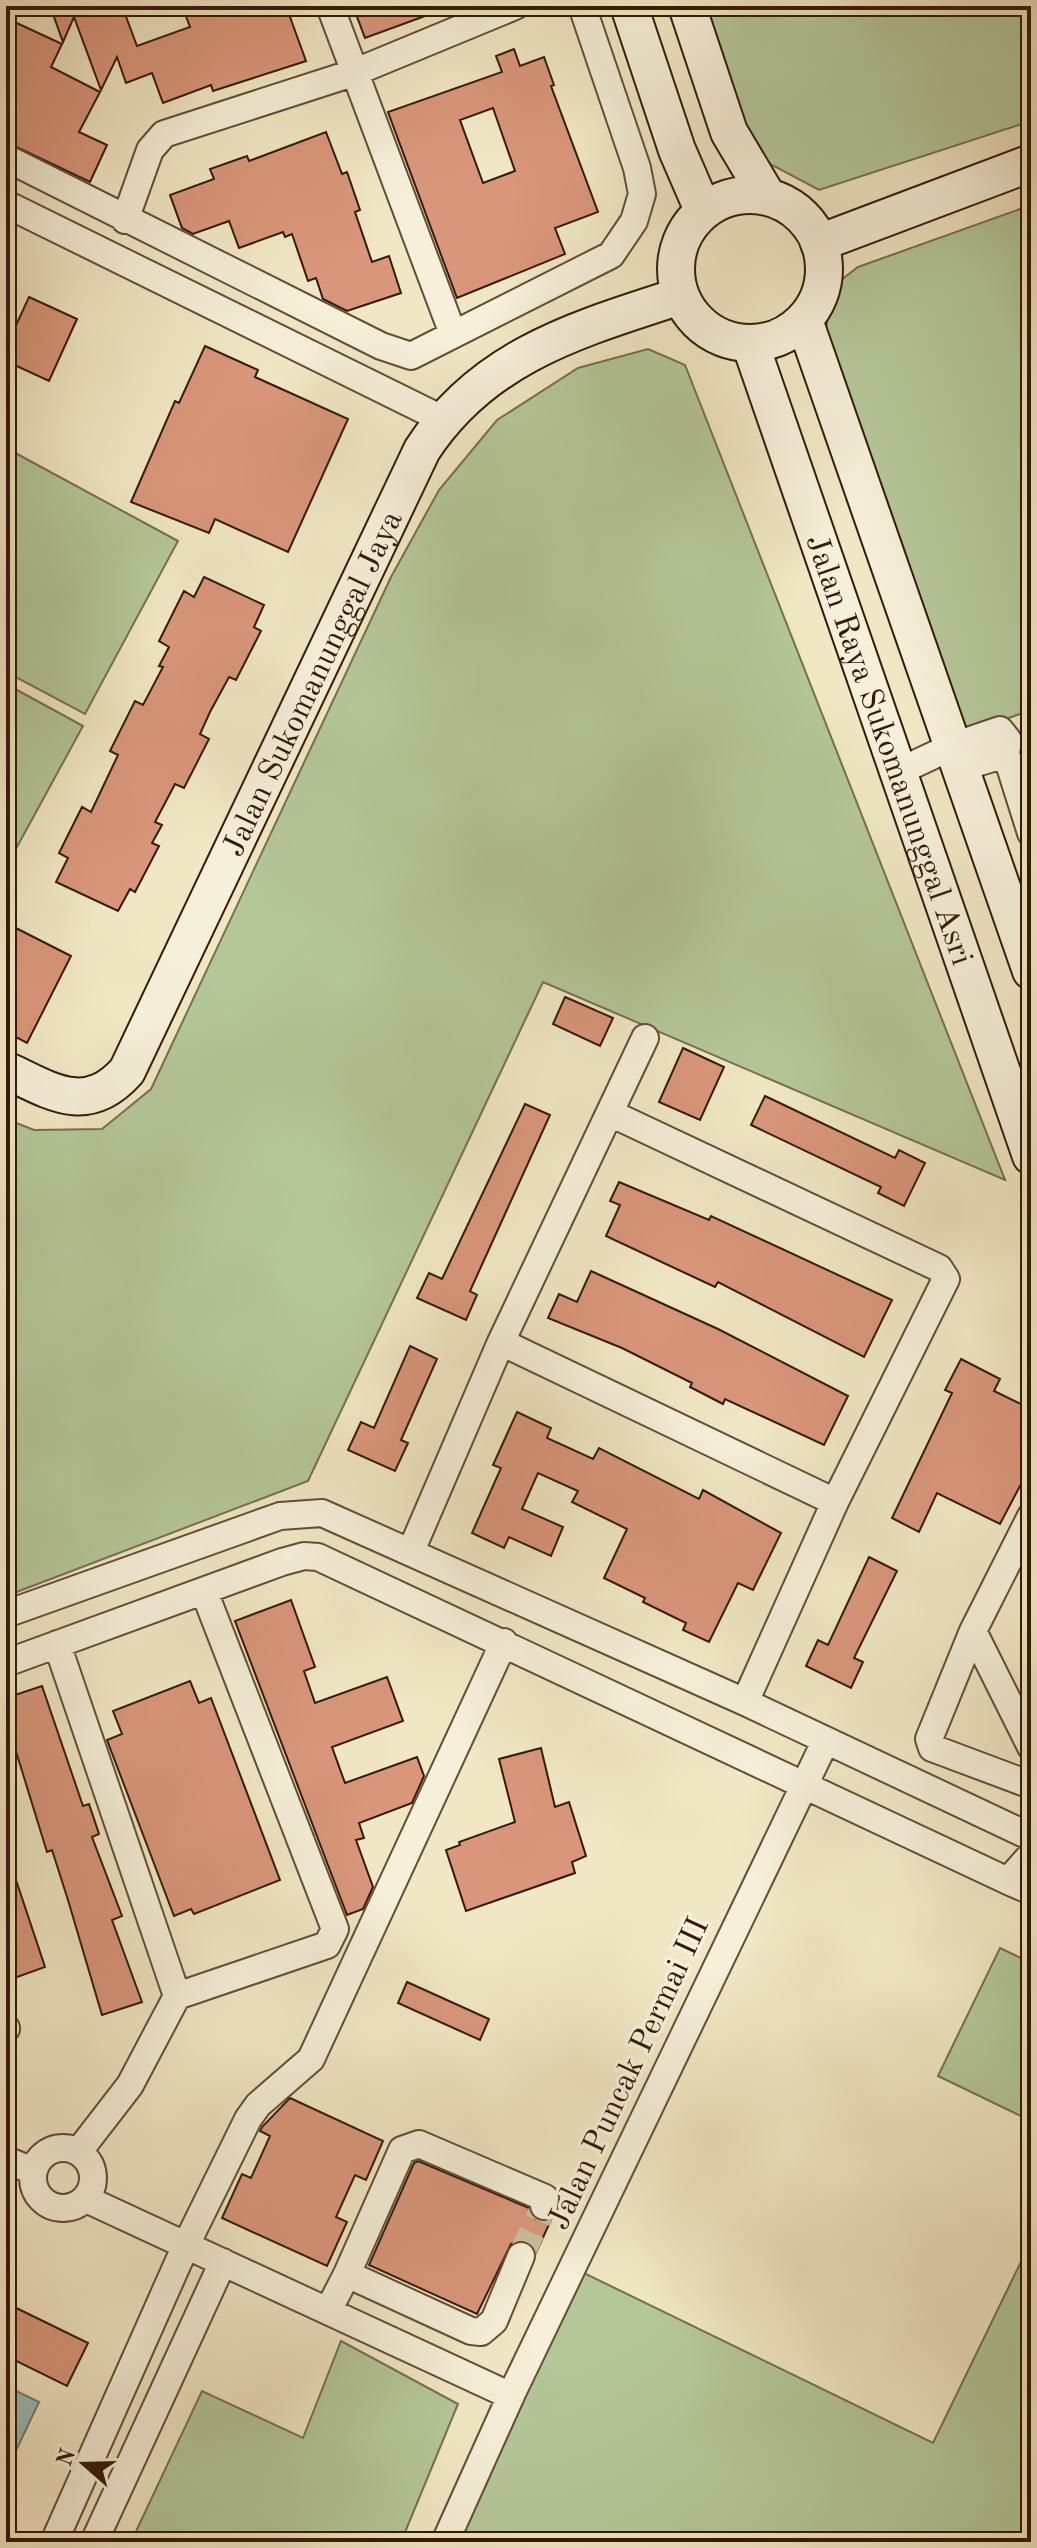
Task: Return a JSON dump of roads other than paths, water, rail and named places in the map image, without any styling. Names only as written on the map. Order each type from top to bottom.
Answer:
[{"type":"street","points":[[330,6],[453,334]]},
{"type":"street","points":[[125,220],[150,150],[164,134],[353,73],[515,6]]},
{"type":"street","points":[[6,158],[395,353],[411,356],[611,255],[626,236],[642,194],[637,168],[582,6]]},
{"type":"street","points":[[703,210],[677,150],[635,20],[689,12],[729,132],[767,196]]},
{"type":"street","points":[[819,243],[1031,163]]},
{"type":"street","points":[[745,194],[767,196],[798,213],[819,243],[823,283],[816,303],[804,320],[779,337],[750,343],[721,338],[696,321],[680,296],[675,265],[683,235],[703,210],[723,199],[745,194]]},
{"type":"street","points":[[6,204],[442,419]]},
{"type":"street","name":"Jalan Sukomanunggal Jaya","points":[[6,1070],[57,1094],[82,1098],[112,1088],[127,1071],[422,450],[442,419],[468,393],[524,354],[575,330],[680,296]]},
{"type":"street","name":"Jalan Raya Sukomanunggal Asri","points":[[804,320],[1031,971]]},
{"type":"street","name":"Jalan Raya Sukomanunggal Asri","points":[[750,343],[1031,1156]]},
{"type":"street","points":[[898,772],[1011,739],[1031,833]]},
{"type":"street","points":[[922,843],[980,824]]},
{"type":"street","points":[[411,1551],[501,1342],[645,1038]]},
{"type":"street","points":[[610,1113],[942,1271],[945,1284],[835,1502],[745,1702]]},
{"type":"street","points":[[501,1342],[835,1502]]},
{"type":"street","points":[[318,1557],[322,1513]]},
{"type":"street","points":[[6,1614],[280,1516],[322,1513],[745,1702],[1031,1837]]},
{"type":"street","points":[[280,1516],[282,1562]]},
{"type":"street","points":[[1031,1516],[973,1631],[929,1731],[932,1748],[1031,1785]]},
{"type":"street","points":[[6,1663],[282,1562],[304,1556],[318,1557],[1020,1886],[1031,1855]]},
{"type":"street","points":[[79,2151],[130,2085],[177,1996],[327,1945],[335,1929],[204,1591]]},
{"type":"street","points":[[973,1631],[1031,1747]]},
{"type":"street","points":[[66,2538],[186,2245],[248,2119],[258,2105],[311,2059],[504,1642]]},
{"type":"street","points":[[57,1644],[177,1996]]},
{"type":"street","name":"Jalan Puncak Permai III","points":[[445,2542],[825,1742]]},
{"type":"street","points":[[328,2311],[402,2150],[419,2144],[545,2198],[544,2206]]},
{"type":"street","points":[[61,2147],[79,2151],[91,2164],[94,2182],[86,2199],[68,2209],[48,2205],[35,2190],[33,2171],[44,2154],[61,2147]]},
{"type":"street","points":[[6,2160],[33,2171]]},
{"type":"street","points":[[86,2199],[328,2311],[510,2400]]},
{"type":"street","points":[[347,2274],[471,2331],[481,2332],[489,2329],[494,2321],[521,2256]]},
{"type":"street","points":[[94,2542],[223,2262]]},
{"type":"water","points":[[6,2386],[39,2402],[13,2457],[6,2454]]},
{"type":"tunnel","points":[[521,2256],[544,2206]]}]
